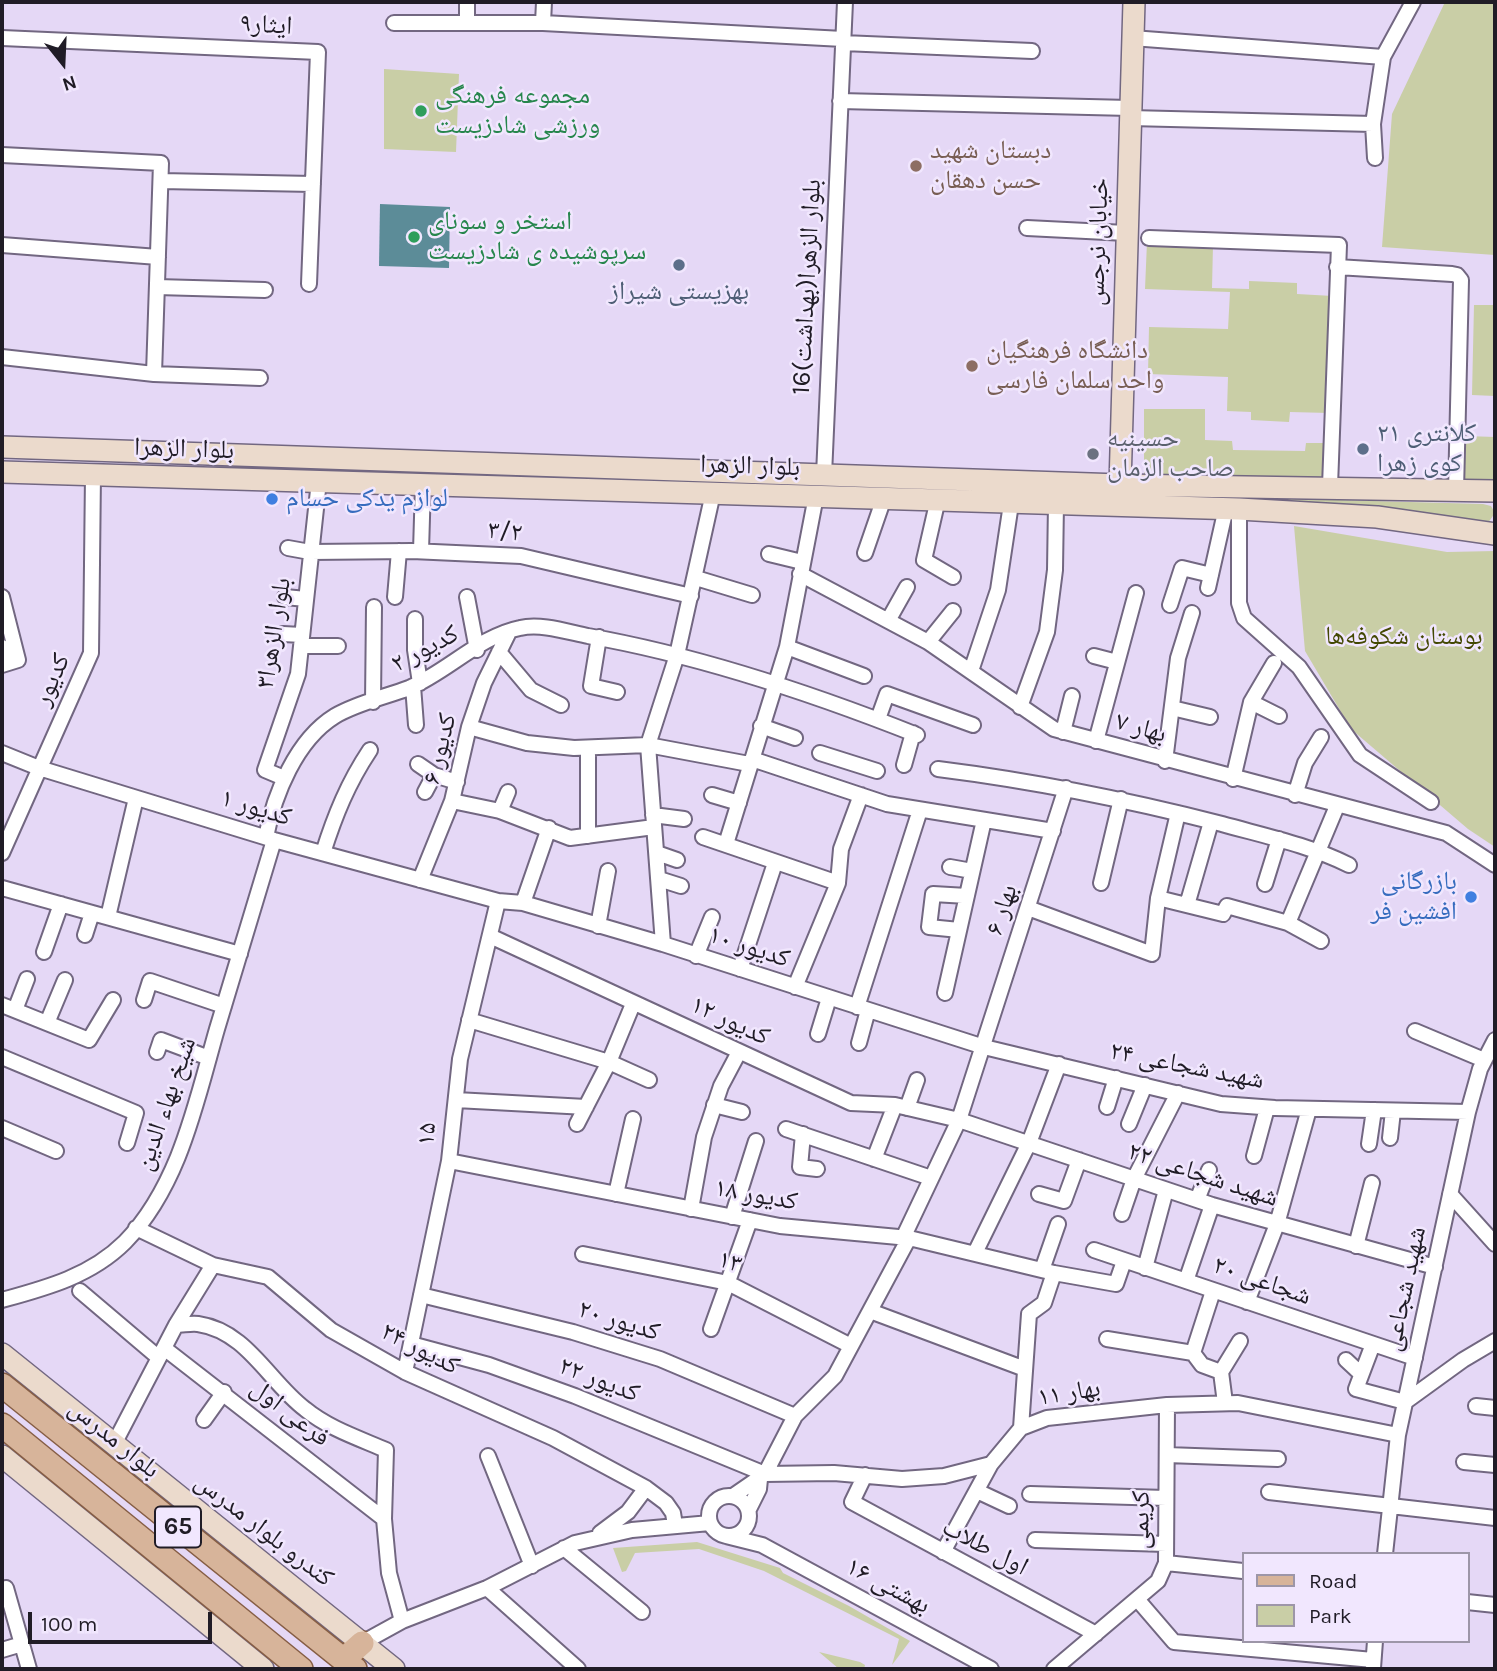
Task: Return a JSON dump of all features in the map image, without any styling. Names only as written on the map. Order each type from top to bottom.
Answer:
[{"type":"main road","name":"خیابان نرجس","points":[[1119,485],[1133,2]]},
{"type":"main road","points":[[2,434],[28,447]]},
{"type":"main road","name":"بلوار الزهرا","points":[[2,447],[824,475],[938,499],[1011,505],[1056,503],[1377,517],[1492,532]]},
{"type":"main road","points":[[197,477],[201,453]]},
{"type":"main road","name":"بلوار الزهرا","points":[[2,472],[816,496],[892,491],[1119,485],[1330,486],[1493,492]]},
{"type":"main road","points":[[2,488],[58,473]]},
{"type":"main road","name":"کندرو بلوار مدرس","points":[[2,1354],[113,1446],[394,1669]]},
{"type":"main road","name":"بلوار مدرس","points":[[2,1384],[349,1665]]},
{"type":"main road","name":"65","points":[[2,1425],[301,1669]]},
{"type":"main road","points":[[49,1464],[71,1440]]},
{"type":"main road","points":[[2,1456],[263,1669]]},
{"type":"main road","points":[[349,1665],[362,1643]]},
{"type":"street","points":[[467,2],[467,23]]},
{"type":"street","points":[[543,23],[544,2]]},
{"type":"street","name":"16بلوار الزهرا(بهداشت)","points":[[824,475],[845,2]]},
{"type":"street","points":[[1375,158],[1373,124],[1383,57],[1413,2]]},
{"type":"street","points":[[394,23],[543,23],[1032,51]]},
{"type":"street","name":"ایثار۹","points":[[2,38],[318,52],[313,184]]},
{"type":"street","points":[[1132,38],[1383,57]]},
{"type":"street","points":[[840,101],[989,104],[1373,124]]},
{"type":"street","points":[[2,155],[161,163],[154,374]]},
{"type":"street","points":[[160,181],[313,184],[309,284]]},
{"type":"street","points":[[1027,228],[1126,233]]},
{"type":"street","points":[[1149,238],[1339,245],[1330,486]]},
{"type":"street","points":[[2,245],[158,257]]},
{"type":"street","points":[[1338,267],[1452,274],[1461,280],[1456,491]]},
{"type":"street","points":[[157,287],[265,290]]},
{"type":"street","points":[[2,357],[154,374],[261,378]]},
{"type":"street","name":"کدیور","points":[[2,853],[91,653],[93,474]]},
{"type":"street","name":"بلوار الزهرا۳","points":[[284,778],[265,769],[298,674],[318,481]]},
{"type":"street","points":[[421,551],[423,484]]},
{"type":"street","points":[[865,553],[892,491]]},
{"type":"street","points":[[663,944],[648,744],[677,655],[713,492]]},
{"type":"street","points":[[726,844],[787,647],[816,496]]},
{"type":"street","points":[[938,499],[924,559],[953,577]]},
{"type":"street","points":[[1020,707],[1047,632],[1055,570],[1056,503]]},
{"type":"street","points":[[971,671],[998,590],[1011,505]]},
{"type":"street","points":[[1170,605],[1182,568],[1210,581],[1232,509]]},
{"type":"street","points":[[1232,509],[1239,603],[1244,618],[1299,667],[1360,755],[1431,802]]},
{"type":"street","name":"۳/۲","points":[[288,548],[310,552],[421,551],[521,556],[691,596]]},
{"type":"street","points":[[395,597],[399,551]]},
{"type":"street","name":"بهار ۷","points":[[769,554],[801,568],[928,642],[1020,707],[1063,732],[1446,833],[1495,865]]},
{"type":"street","points":[[696,578],[752,595]]},
{"type":"street","points":[[890,620],[907,587]]},
{"type":"street","points":[[1096,741],[1136,593]]},
{"type":"street","points":[[2,597],[18,660],[4,664],[2,647]]},
{"type":"street","points":[[285,597],[306,599]]},
{"type":"street","points":[[467,597],[477,650]]},
{"type":"street","points":[[373,702],[374,607]]},
{"type":"street","points":[[928,642],[953,611]]},
{"type":"street","points":[[1165,761],[1178,659],[1192,613]]},
{"type":"street","points":[[415,618],[416,725]]},
{"type":"street","name":"۲ کدیور","points":[[270,838],[274,799],[284,778],[309,742],[334,717],[416,684],[522,627],[548,628],[599,637],[677,655],[774,682],[878,719],[915,734],[904,765]]},
{"type":"street","name":"کدیور ۶","points":[[420,880],[452,801],[469,727],[484,683],[509,632]]},
{"type":"street","points":[[283,634],[301,641],[338,646]]},
{"type":"street","points":[[599,637],[591,686],[617,692]]},
{"type":"street","points":[[787,647],[864,676]]},
{"type":"street","points":[[499,652],[531,690],[561,705]]},
{"type":"street","points":[[1094,656],[1117,662]]},
{"type":"street","points":[[1234,779],[1251,702],[1274,663]]},
{"type":"street","points":[[878,719],[887,694],[973,725]]},
{"type":"street","points":[[1063,732],[1072,696]]},
{"type":"street","points":[[1251,702],[1279,716]]},
{"type":"street","points":[[1172,708],[1210,717]]},
{"type":"street","points":[[761,726],[795,738]]},
{"type":"street","points":[[469,727],[527,743],[587,748],[648,744],[693,754],[751,762],[887,804],[1053,831]]},
{"type":"street","points":[[1294,795],[1305,763],[1321,737]]},
{"type":"street","points":[[587,748],[588,836]]},
{"type":"street","points":[[323,853],[336,811],[352,777],[370,750]]},
{"type":"street","name":"کدیور ۱","points":[[2,753],[39,768],[270,838],[498,901]]},
{"type":"street","points":[[820,754],[877,771]]},
{"type":"street","points":[[837,788],[844,762]]},
{"type":"street","points":[[418,764],[433,775],[457,782]]},
{"type":"street","points":[[939,768],[1121,799],[1319,850],[1349,864]]},
{"type":"street","points":[[425,792],[433,775]]},
{"type":"street","name":"بهار ۶","points":[[749,1516],[763,1476],[795,1416],[835,1376],[870,1311],[959,1120],[1066,788]]},
{"type":"street","points":[[500,811],[508,792]]},
{"type":"street","points":[[712,795],[740,803]]},
{"type":"street","points":[[795,987],[838,883],[841,849],[861,795]]},
{"type":"street","points":[[108,918],[136,798]]},
{"type":"street","points":[[1101,883],[1121,799]]},
{"type":"street","points":[[452,801],[500,811],[570,838],[654,821],[684,819]]},
{"type":"street","points":[[1288,923],[1337,806]]},
{"type":"street","points":[[859,1043],[863,1009],[920,810]]},
{"type":"street","points":[[1028,908],[1152,954],[1158,898],[1178,813]]},
{"type":"street","points":[[945,993],[984,820]]},
{"type":"street","points":[[1188,905],[1211,822]]},
{"type":"street","points":[[523,903],[548,828]]},
{"type":"street","points":[[703,837],[838,883]]},
{"type":"street","name":"شیخ بهاء الدین","points":[[2,1300],[65,1282],[125,1242],[158,1198],[183,1148],[240,954],[270,838]]},
{"type":"street","points":[[1265,884],[1279,839]]},
{"type":"street","points":[[657,853],[677,860]]},
{"type":"street","points":[[740,969],[775,863]]},
{"type":"street","points":[[950,867],[972,871]]},
{"type":"street","points":[[598,926],[608,871]]},
{"type":"street","points":[[659,879],[681,886]]},
{"type":"street","points":[[2,888],[240,954]]},
{"type":"street","points":[[959,930],[929,927],[933,894],[967,896]]},
{"type":"street","points":[[1158,898],[1223,914],[1227,906],[1288,923],[1321,942]]},
{"type":"street","name":"کدیور ۱۰","points":[[498,901],[523,903],[663,944],[984,1047]]},
{"type":"street","name":"۱۵","points":[[405,1371],[449,1161],[460,1059],[498,901]]},
{"type":"street","points":[[44,952],[61,904]]},
{"type":"street","points":[[85,935],[92,913]]},
{"type":"street","points":[[696,956],[712,917]]},
{"type":"street","name":"کدیور ۱۲","points":[[490,936],[851,1103],[901,1107],[959,1120]]},
{"type":"street","points":[[27,979],[8,1007],[89,1040],[113,1000]]},
{"type":"street","points":[[47,1023],[65,980]]},
{"type":"street","points":[[144,1000],[150,981],[224,1006]]},
{"type":"street","points":[[818,1034],[829,998]]},
{"type":"street","points":[[577,1124],[609,1062],[633,1004]]},
{"type":"street","points":[[469,1020],[609,1062],[649,1080]]},
{"type":"street","points":[[1415,1031],[1484,1060]]},
{"type":"street","points":[[157,1052],[161,1040],[209,1058]]},
{"type":"street","name":"شهید شجاعی","points":[[1385,1552],[1398,1435],[1405,1402],[1468,1112],[1484,1060],[1495,1040]]},
{"type":"street","name":"شهید شجاعی ۲۴","points":[[984,1047],[1222,1104],[1268,1108],[1468,1112]]},
{"type":"street","points":[[691,1209],[704,1137],[714,1105],[739,1052]]},
{"type":"street","points":[[2,1057],[136,1113],[127,1143]]},
{"type":"street","points":[[975,1253],[1029,1143],[1059,1064]]},
{"type":"street","points":[[1107,1107],[1116,1078]]},
{"type":"street","points":[[874,1159],[917,1080]]},
{"type":"street","points":[[1129,1124],[1145,1085]]},
{"type":"street","points":[[1122,1214],[1134,1179],[1178,1093]]},
{"type":"street","points":[[456,1100],[586,1107]]},
{"type":"street","points":[[714,1105],[742,1112]]},
{"type":"street","points":[[1254,1156],[1268,1108]]},
{"type":"street","points":[[1247,1302],[1277,1224],[1310,1109]]},
{"type":"street","points":[[1368,1144],[1374,1110]]},
{"type":"street","points":[[1390,1138],[1394,1111]]},
{"type":"street","points":[[616,1194],[633,1119]]},
{"type":"street","name":"شهید شجاعی ۲۲","points":[[959,1120],[1212,1205],[1435,1267]]},
{"type":"street","points":[[2,1128],[56,1152]]},
{"type":"street","points":[[786,1129],[932,1178]]},
{"type":"street","points":[[803,1134],[800,1167],[817,1170]]},
{"type":"street","points":[[732,1217],[756,1141]]},
{"type":"street","points":[[1039,1194],[1064,1201],[1079,1160]]},
{"type":"street","name":"کدیور ۱۸","points":[[449,1161],[780,1227],[906,1238],[1048,1272],[1116,1284],[1124,1261]]},
{"type":"street","points":[[1197,1200],[1209,1170]]},
{"type":"street","points":[[1356,1246],[1372,1183]]},
{"type":"street","points":[[1145,1268],[1166,1190]]},
{"type":"street","points":[[1450,1194],[1495,1244]]},
{"type":"street","points":[[1186,1282],[1212,1205]]},
{"type":"street","points":[[711,1329],[750,1220]]},
{"type":"street","points":[[1021,1428],[1029,1314],[1044,1303],[1058,1224]]},
{"type":"street","name":"کدیور ۲۴","points":[[135,1228],[213,1265],[268,1277],[331,1329],[405,1371],[553,1438],[646,1488],[666,1503],[673,1513],[675,1525]]},
{"type":"street","name":"شجاعی ۲۰","points":[[1094,1250],[1415,1358]]},
{"type":"street","name":"۱۳","points":[[583,1254],[728,1283],[851,1346]]},
{"type":"street","points":[[113,1446],[176,1325],[213,1265]]},
{"type":"street","name":"فرعی اول","points":[[79,1290],[162,1353],[223,1392],[384,1519]]},
{"type":"street","points":[[1193,1353],[1213,1291]]},
{"type":"street","name":"کدیور ۲۰","points":[[421,1295],[573,1332],[660,1359],[795,1416]]},
{"type":"street","points":[[870,1311],[1025,1369]]},
{"type":"street","points":[[176,1325],[198,1324],[232,1337],[246,1348],[301,1407],[319,1420],[386,1450],[384,1519],[389,1573],[402,1620]]},
{"type":"street","points":[[1107,1339],[1193,1353],[1202,1365],[1221,1372]]},
{"type":"street","points":[[1225,1403],[1221,1372],[1240,1340]]},
{"type":"street","points":[[1373,1344],[1356,1389],[1405,1402],[1463,1360],[1495,1341]]},
{"type":"street","name":"کدیور ۲۲","points":[[411,1344],[489,1365],[575,1396],[763,1476]]},
{"type":"street","points":[[1346,1360],[1362,1374]]},
{"type":"street","points":[[204,1420],[223,1392]]},
{"type":"street","name":"بهار ۱۱","points":[[943,1552],[991,1464],[1021,1428],[1047,1418],[1167,1405],[1238,1403],[1398,1435]]},
{"type":"street","name":"کریمی","points":[[1054,1669],[1158,1581],[1166,1563],[1167,1405]]},
{"type":"street","points":[[1476,1406],[1495,1408]]},
{"type":"street","points":[[1167,1455],[1278,1459]]},
{"type":"street","points":[[488,1456],[532,1566]]},
{"type":"street","points":[[1464,1462],[1495,1465]]},
{"type":"street","points":[[733,1496],[763,1476],[865,1475],[902,1479],[944,1476],[991,1464]]},
{"type":"street","name":"اول طلاب","points":[[865,1475],[852,1502],[1096,1634]]},
{"type":"street","points":[[590,1539],[614,1524],[646,1488]]},
{"type":"street","points":[[977,1491],[1009,1506]]},
{"type":"street","points":[[1269,1492],[1495,1518]]},
{"type":"street","points":[[1030,1494],[1166,1499]]},
{"type":"street","points":[[710,1524],[709,1516],[713,1503],[719,1498],[740,1498],[762,1545]]},
{"type":"street","points":[[362,1643],[402,1620],[487,1588],[564,1548],[590,1539],[675,1525],[710,1524],[726,1536],[740,1534],[749,1516]]},
{"type":"street","name":"۱۶ بهشتی","points":[[726,1536],[762,1545],[991,1669]]},
{"type":"street","points":[[1035,1540],[1166,1545]]},
{"type":"street","points":[[564,1548],[642,1612]]},
{"type":"street","points":[[1166,1563],[1242,1571]]},
{"type":"street","points":[[4,1588],[29,1669]]},
{"type":"street","points":[[487,1588],[578,1669]]},
{"type":"street","points":[[1137,1599],[1174,1642],[1373,1665],[1376,1643]]},
{"type":"street","points":[[1469,1602],[1495,1605]]},
{"type":"street","points":[[2,1650],[22,1644]]},
{"type":"green space","points":[[1445,2],[1495,2],[1495,255],[1382,247],[1392,114]]},
{"type":"green space","name":"مجموعه فرهنگی ورزشی شادزیست","points":[[384,69],[459,74],[456,152],[384,149]]},
{"type":"green space","points":[[1147,242],[1213,245],[1212,288],[1249,289],[1249,281],[1297,283],[1297,294],[1333,296],[1329,413],[1290,412],[1289,422],[1251,420],[1251,412],[1227,411],[1228,377],[1148,374],[1149,327],[1228,329],[1230,292],[1145,289]]},
{"type":"green space","points":[[1474,305],[1495,305],[1495,396],[1472,395]]},
{"type":"green space","points":[[1144,409],[1205,409],[1205,440],[1232,441],[1233,450],[1305,451],[1306,443],[1326,443],[1326,481],[1144,481]]},
{"type":"green space","points":[[1466,436],[1495,437],[1495,482],[1464,481]]},
{"type":"green space","points":[[901,488],[1483,504],[1491,506],[1495,513],[1488,523],[1403,509],[900,491]]},
{"type":"green space","name":"بوستان شکوفه‌ها","points":[[1294,526],[1447,552],[1495,551],[1495,847],[1468,829],[1351,729],[1305,651]]},
{"type":"green space","points":[[697,1542],[780,1568],[783,1573],[910,1641],[892,1665],[899,1639],[764,1571],[699,1549],[635,1553],[626,1571],[622,1572],[613,1548]]},
{"type":"green space","points":[[819,1652],[860,1662],[865,1665],[864,1669],[839,1669]]},
{"type":"shaded area","name":"استخر و سونای سرپوشیده ی شادزیست","points":[[380,204],[450,207],[449,268],[379,266]]},
{"type":"place","name":"مجموعه فرهنگی ورزشی شادزیست","points":[[421,111]]},
{"type":"place","name":"دبستان شهید حسن دهقان","points":[[916,166]]},
{"type":"place","name":"استخر و سونای سرپوشیده ی شادزیست","points":[[414,237]]},
{"type":"place","name":"بهزیستی شیراز","points":[[679,265]]},
{"type":"place","name":"دانشگاه فرهنگیان واحد سلمان فارسی","points":[[972,366]]},
{"type":"place","name":"کلانتری ۲۱ کوی زهرا","points":[[1363,449]]},
{"type":"place","name":"حسینیه صاحب الزمان","points":[[1093,454]]},
{"type":"place","name":"لوازم یدکی حسام","points":[[272,499]]},
{"type":"place","name":"بازرگانی افشین فر","points":[[1471,897]]}]
